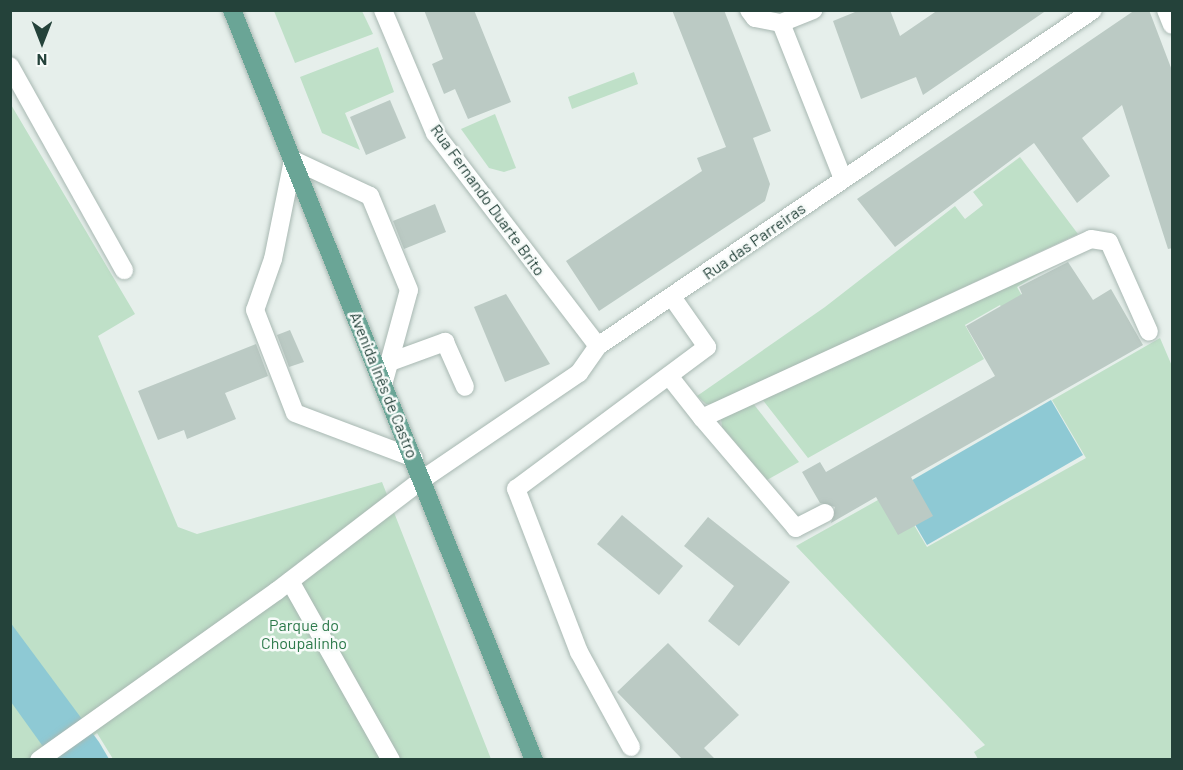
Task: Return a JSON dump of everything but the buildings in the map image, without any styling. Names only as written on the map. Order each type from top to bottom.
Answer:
[{"type":"main road","name":"Avenida Inês de Castro","points":[[232,10],[534,759]]},
{"type":"street","name":"Rua Fernando Duarte Brito","points":[[382,10],[435,133],[598,346]]},
{"type":"street","points":[[749,10],[755,18],[786,17],[814,10]]},
{"type":"street","name":"Rua das Parreiras","points":[[42,757],[88,722],[290,581],[423,479],[579,373],[598,346],[1093,10]]},
{"type":"street","points":[[1166,10],[1173,26]]},
{"type":"street","points":[[786,17],[843,179]]},
{"type":"street","points":[[10,66],[124,270]]},
{"type":"street","points":[[383,385],[409,290],[370,196],[293,160],[273,259],[255,310],[296,413],[414,458]]},
{"type":"street","points":[[702,418],[1091,239],[1109,242],[1149,332]]},
{"type":"street","points":[[631,747],[579,652],[516,489],[707,347],[672,297]]},
{"type":"street","points":[[390,362],[445,342],[465,387]]},
{"type":"street","points":[[669,376],[796,528],[825,513]]},
{"type":"street","points":[[290,581],[391,759]]},
{"type":"green space","points":[[274,11],[362,11],[373,34],[295,63]]},
{"type":"green space","points":[[378,47],[394,92],[345,113],[360,150],[322,133],[300,77]]},
{"type":"green space","points":[[634,72],[638,84],[572,109],[568,97]]},
{"type":"green space","name":"Parque do Choupalinho","points":[[10,103],[135,314],[98,336],[178,527],[197,534],[382,482],[491,759],[113,759],[97,733],[63,759],[11,759]]},
{"type":"green space","points":[[495,114],[516,168],[504,172],[489,168],[461,129]]},
{"type":"green space","points":[[1020,157],[1078,234],[713,404],[706,404],[697,396],[825,307],[955,206],[965,219],[983,205],[973,192]]},
{"type":"green space","points":[[1068,257],[1017,287],[1047,339],[1027,350],[1000,305],[965,325],[984,359],[808,458],[762,399]]},
{"type":"green space","points":[[1160,338],[1172,366],[1172,759],[978,759],[974,752],[985,745],[796,546],[894,491],[927,547],[1086,458],[1052,400]]},
{"type":"green space","points":[[752,402],[799,462],[767,480],[722,427],[721,419]]},
{"type":"water","points":[[1051,400],[1083,455],[927,545],[895,490]]},
{"type":"water","points":[[10,622],[99,742],[109,759],[52,759],[11,702]]}]
